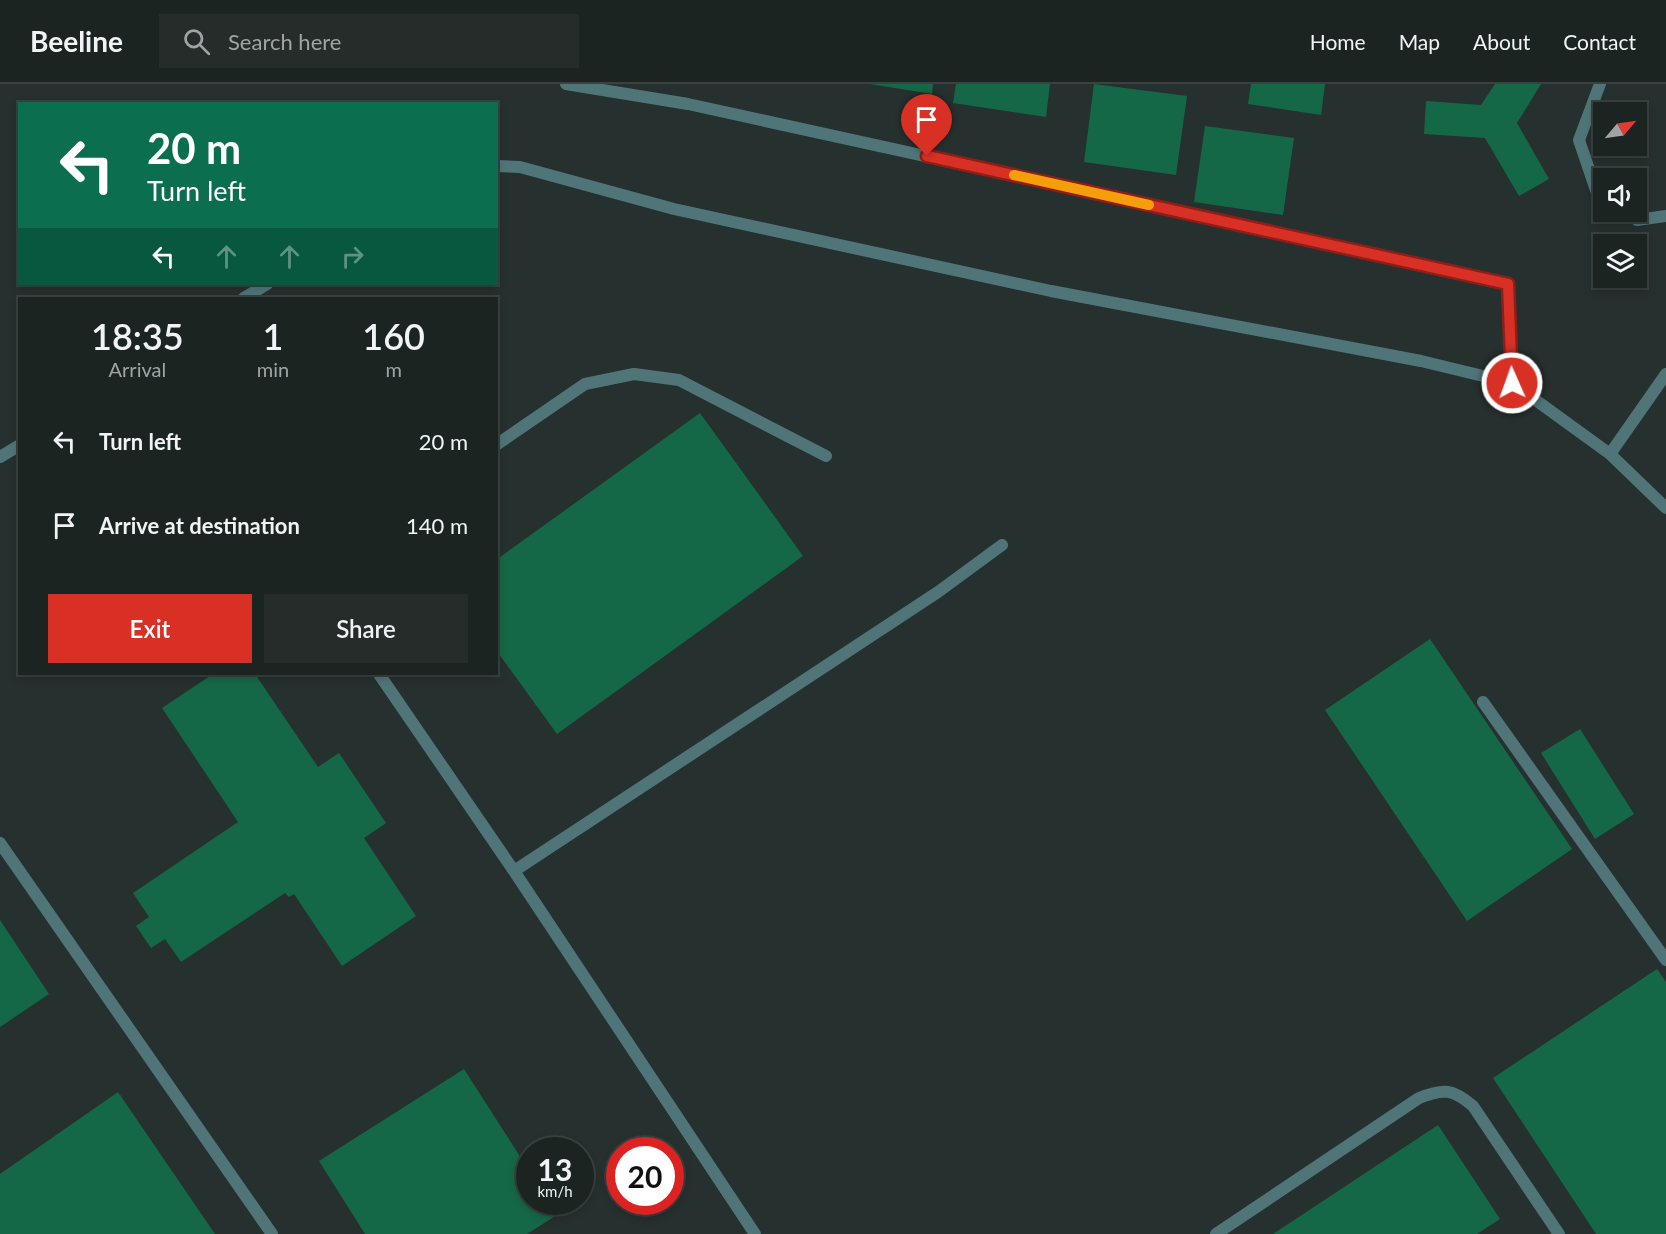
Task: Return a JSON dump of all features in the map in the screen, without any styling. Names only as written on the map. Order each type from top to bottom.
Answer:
[{"type":"lane","points":[[566,84],[688,104],[1508,284],[1512,383]]},
{"type":"lane","points":[[1593,181],[1579,140],[1600,84]]},
{"type":"lane","points":[[498,166],[520,167],[674,209],[1040,289],[1410,359],[1512,383],[1610,454],[1666,508]]},
{"type":"lane","points":[[1647,219],[1666,216]]},
{"type":"lane","points":[[246,297],[265,285]]},
{"type":"lane","points":[[498,444],[585,384],[634,374],[680,380],[826,456]]},
{"type":"lane","points":[[1610,454],[1666,374]]},
{"type":"lane","points":[[0,457],[18,446]]},
{"type":"lane","points":[[514,871],[938,592],[1002,545]]},
{"type":"lane","points":[[380,675],[514,871],[754,1234]]},
{"type":"lane","points":[[1483,702],[1666,960]]},
{"type":"lane","points":[[0,843],[272,1234]]},
{"type":"lane","points":[[1216,1234],[1419,1098],[1438,1090],[1459,1094],[1473,1106],[1559,1234]]},
{"type":"building","points":[[870,84],[933,84],[932,94]]},
{"type":"building","points":[[956,84],[1050,84],[1046,117],[953,103]]},
{"type":"building","points":[[1094,84],[1187,96],[1176,175],[1084,162]]},
{"type":"building","points":[[1251,84],[1325,84],[1321,115],[1248,104]]},
{"type":"building","points":[[1495,84],[1541,84],[1517,123],[1549,179],[1519,196],[1485,138],[1424,134],[1426,101],[1481,105]]},
{"type":"building","points":[[1205,126],[1294,138],[1283,215],[1194,202]]},
{"type":"building","points":[[700,413],[803,556],[557,734],[498,653],[498,559]]},
{"type":"building","points":[[1430,639],[1572,849],[1467,921],[1325,710]]},
{"type":"building","points":[[212,675],[256,675],[318,767],[339,753],[386,823],[364,838],[416,916],[342,966],[294,894],[289,897],[285,893],[181,962],[165,939],[151,948],[136,926],[149,917],[133,893],[238,822],[162,708]]},
{"type":"building","points":[[1580,729],[1634,814],[1595,839],[1541,753]]},
{"type":"building","points":[[0,920],[49,994],[0,1027]]},
{"type":"building","points":[[1657,969],[1666,982],[1666,1234],[1596,1234],[1493,1078]]},
{"type":"building","points":[[464,1069],[516,1150],[516,1215],[557,1215],[527,1234],[365,1234],[319,1161]]},
{"type":"building","points":[[118,1092],[215,1234],[0,1234],[0,1174]]},
{"type":"building","points":[[1438,1125],[1500,1219],[1477,1234],[1273,1234]]},
{"type":"slow traffic","points":[[1014,175],[1149,205]]},
{"type":"route","points":[[927,156],[1508,284],[1512,383]]}]
